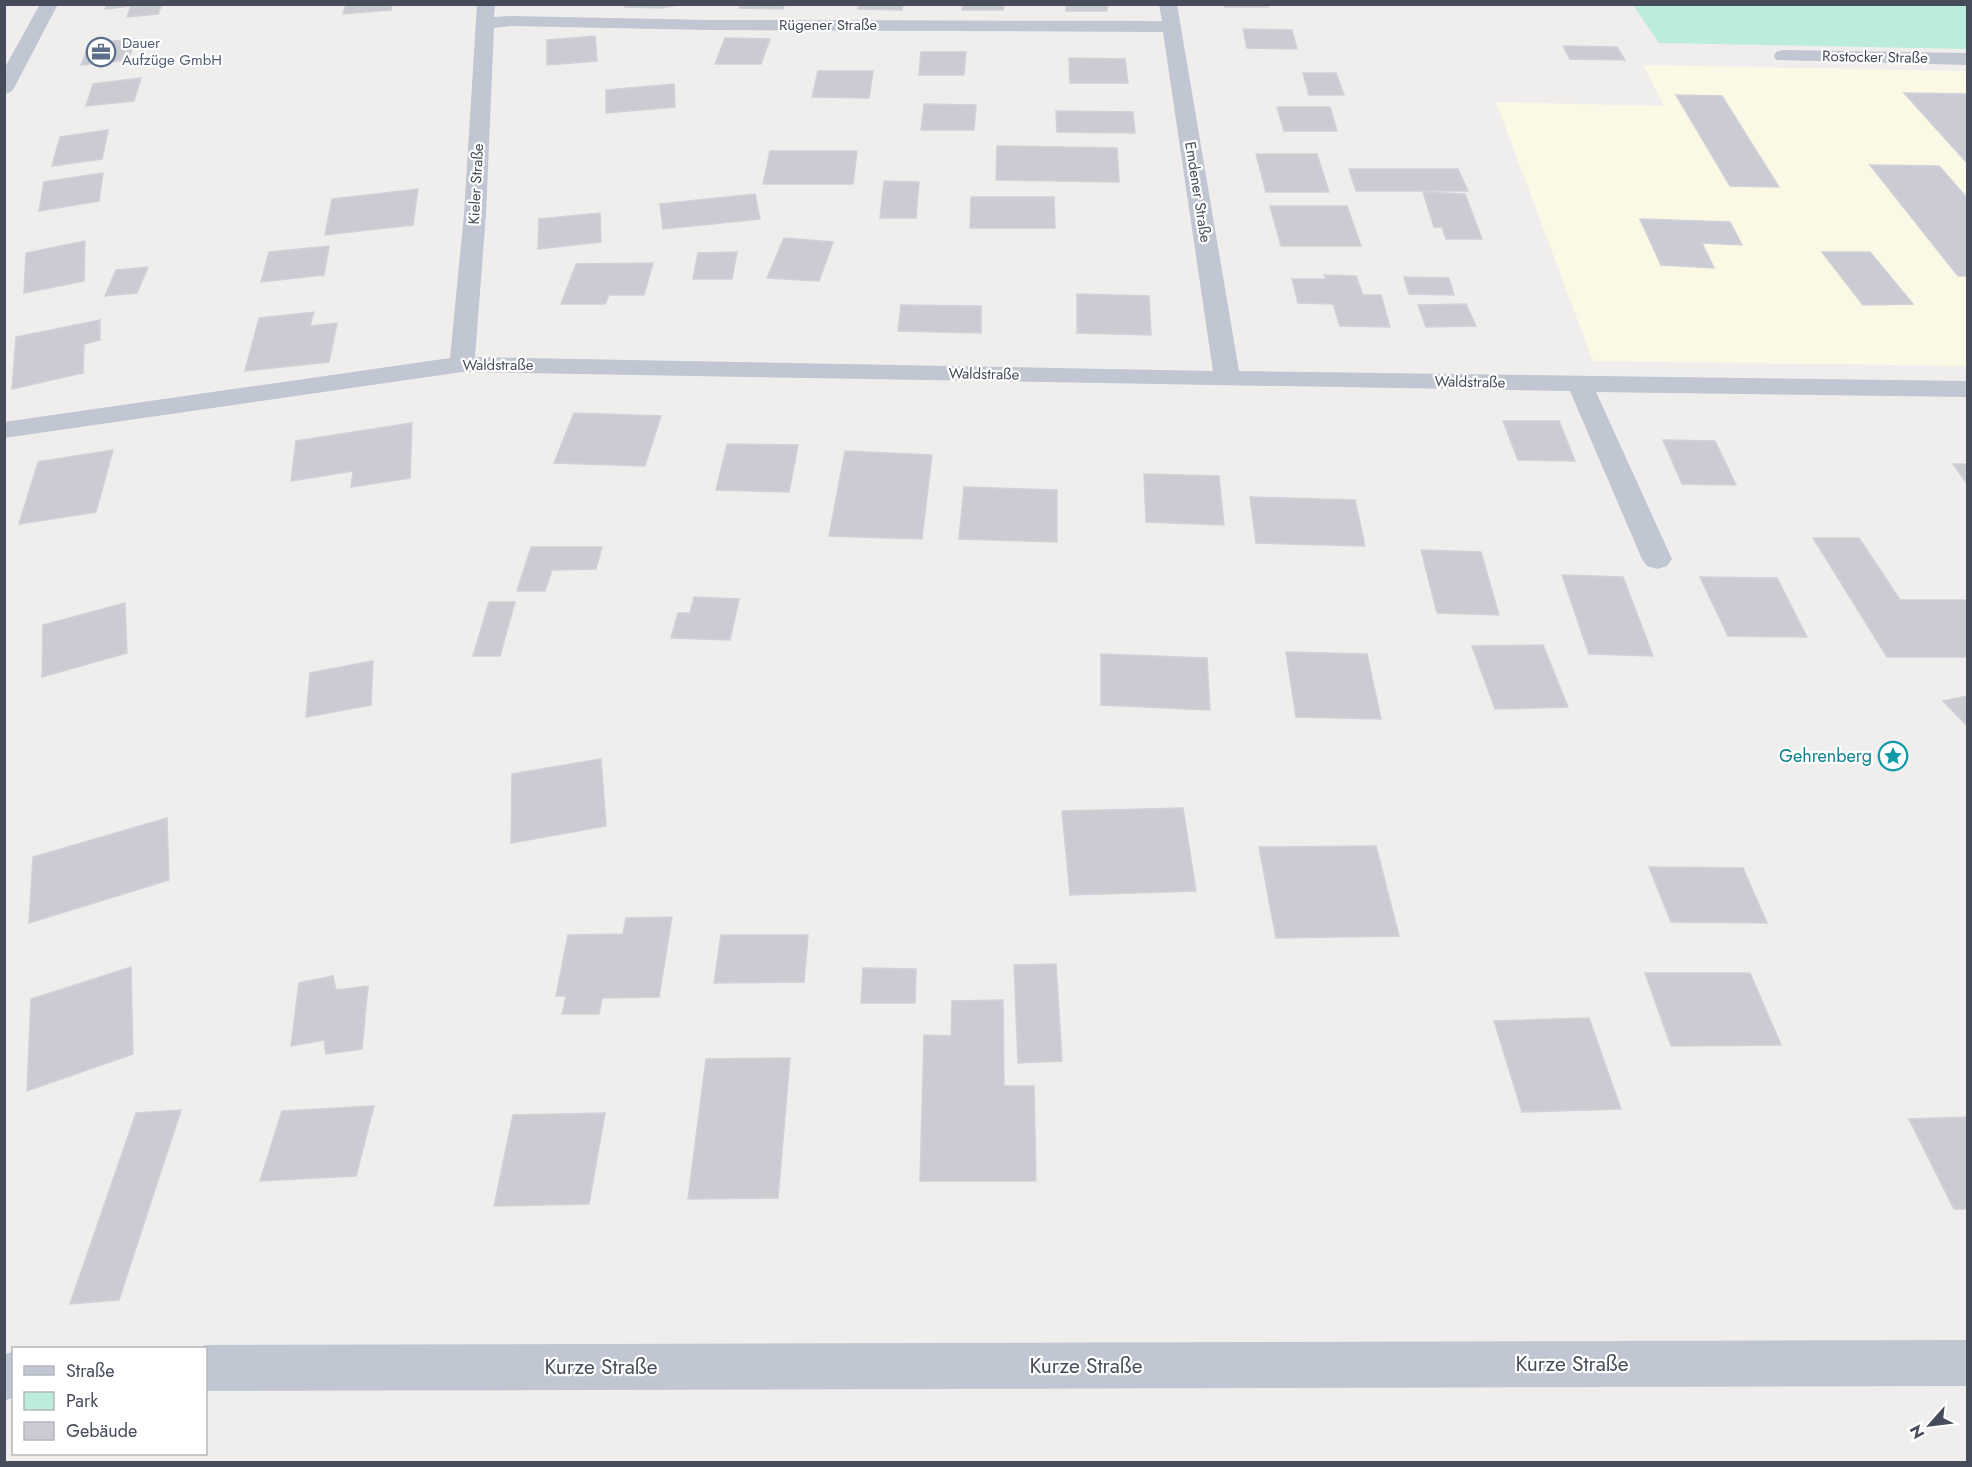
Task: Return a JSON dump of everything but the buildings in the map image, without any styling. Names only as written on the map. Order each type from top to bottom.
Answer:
[{"type":"street","points":[[4,88],[49,4]]},
{"type":"street","name":"Emdener Straße","points":[[1168,4],[1227,379]]},
{"type":"street","name":"Rügener Straße","points":[[485,14],[511,21],[722,25],[1172,27]]},
{"type":"street","name":"Kieler Straße","points":[[462,364],[475,214],[485,14]]},
{"type":"street","name":"Rostocker Straße","points":[[1783,56],[1968,59]]},
{"type":"street","name":"Waldstraße","points":[[4,430],[462,364],[1227,379],[1968,389]]},
{"type":"street","points":[[1580,384],[1657,559]]},
{"type":"street","name":"Kurze Straße","points":[[207,1368],[1968,1363]]},
{"type":"shaded area","points":[[1643,65],[1967,71],[1967,366],[1593,361],[1496,102],[1664,106]]},
{"type":"green space","points":[[1633,5],[1967,5],[1967,49],[1659,43]]},
{"type":"place","name":"Dauer Aufzüge GmbH","points":[[101,52]]},
{"type":"place","name":"Gehrenberg","points":[[1893,756]]}]
